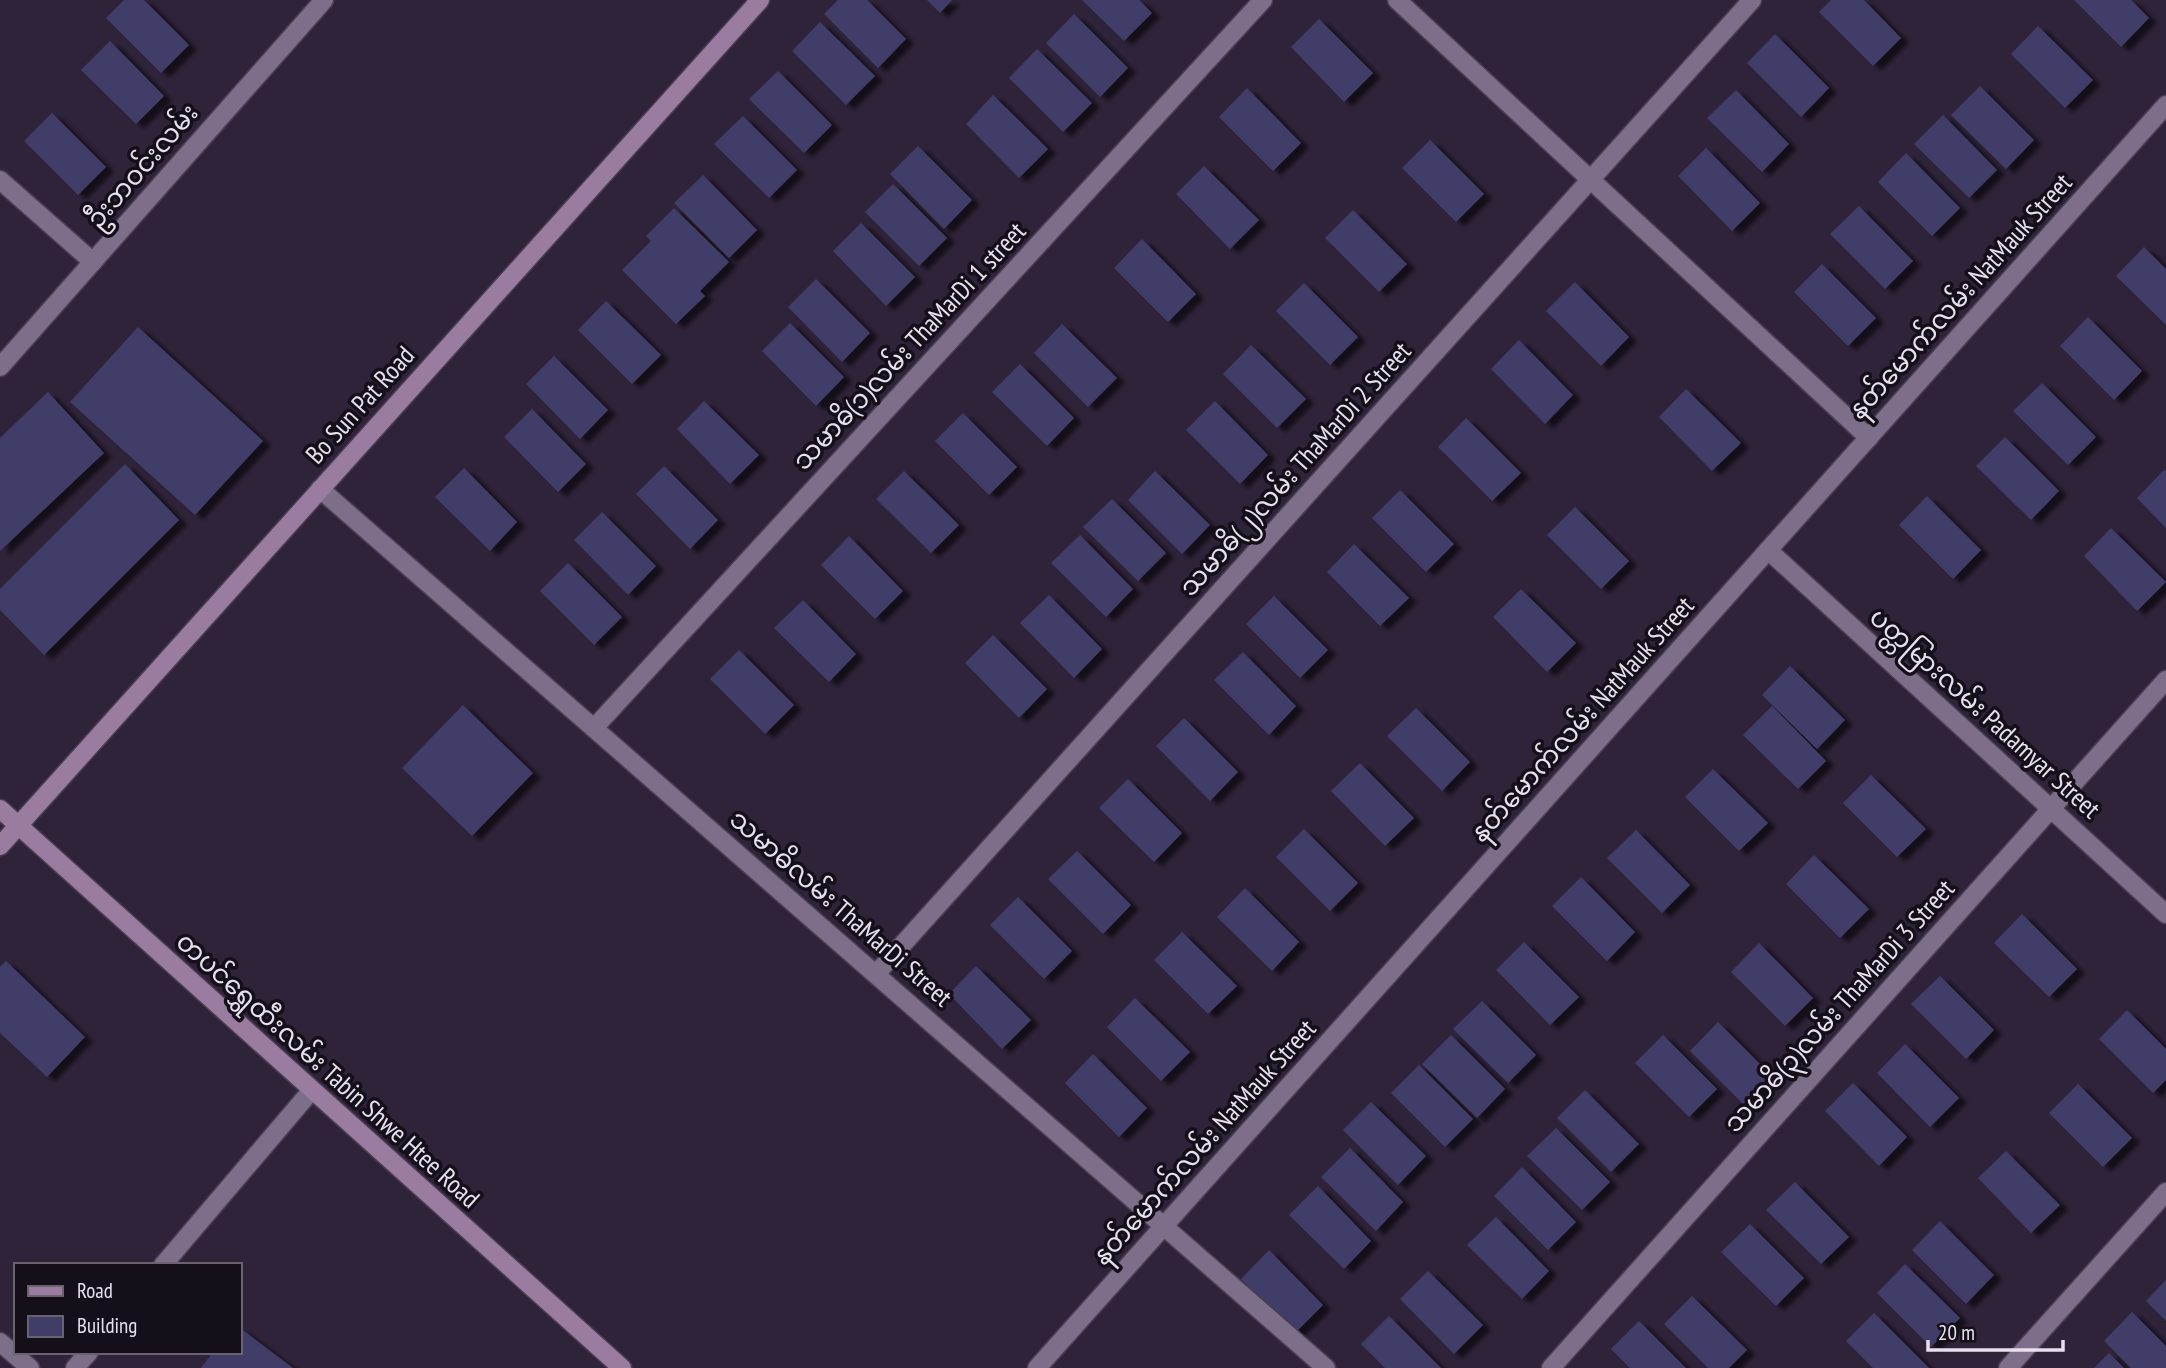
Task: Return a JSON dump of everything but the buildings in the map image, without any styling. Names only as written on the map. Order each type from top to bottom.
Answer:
[{"type":"street","name":"ဦးဘဝင်းလမ်း","points":[[0,367],[324,0]]},
{"type":"street","name":"Bo Sun Pat Road","points":[[0,846],[760,0]]},
{"type":"street","name":"သမာဓိ(၁)လမ်း ThaMarDi 1 street","points":[[594,728],[1263,0]]},
{"type":"street","points":[[1397,0],[1869,438]]},
{"type":"street","name":"သမာဓိ(၂)လမ်း ThaMarDi 2 Street","points":[[876,974],[1752,0]]},
{"type":"street","name":"နတ်မောက်လမ်း NatMauk Street","points":[[1037,1368],[2166,105]]},
{"type":"street","points":[[0,180],[93,261]]},
{"type":"street","name":"သမာဓိလမ်း ThaMarDi Street","points":[[320,489],[1326,1368]]},
{"type":"street","name":"ပတ္တမြားလမ်း Padamyar Street","points":[[1768,550],[2166,915]]},
{"type":"street","name":"သမာဓိ(၃)လမ်း ThaMarDi 3 Street","points":[[1551,1368],[2166,680]]},
{"type":"street","name":"တပင်ရွှေထီးလမ်း Tabin Shwe Htee Road","points":[[0,809],[622,1368]]},
{"type":"street","points":[[165,1263],[311,1091]]},
{"type":"street","points":[[2008,1368],[2166,1192]]},
{"type":"street","points":[[0,1342],[30,1368]]},
{"type":"street","points":[[75,1368],[87,1354]]}]
